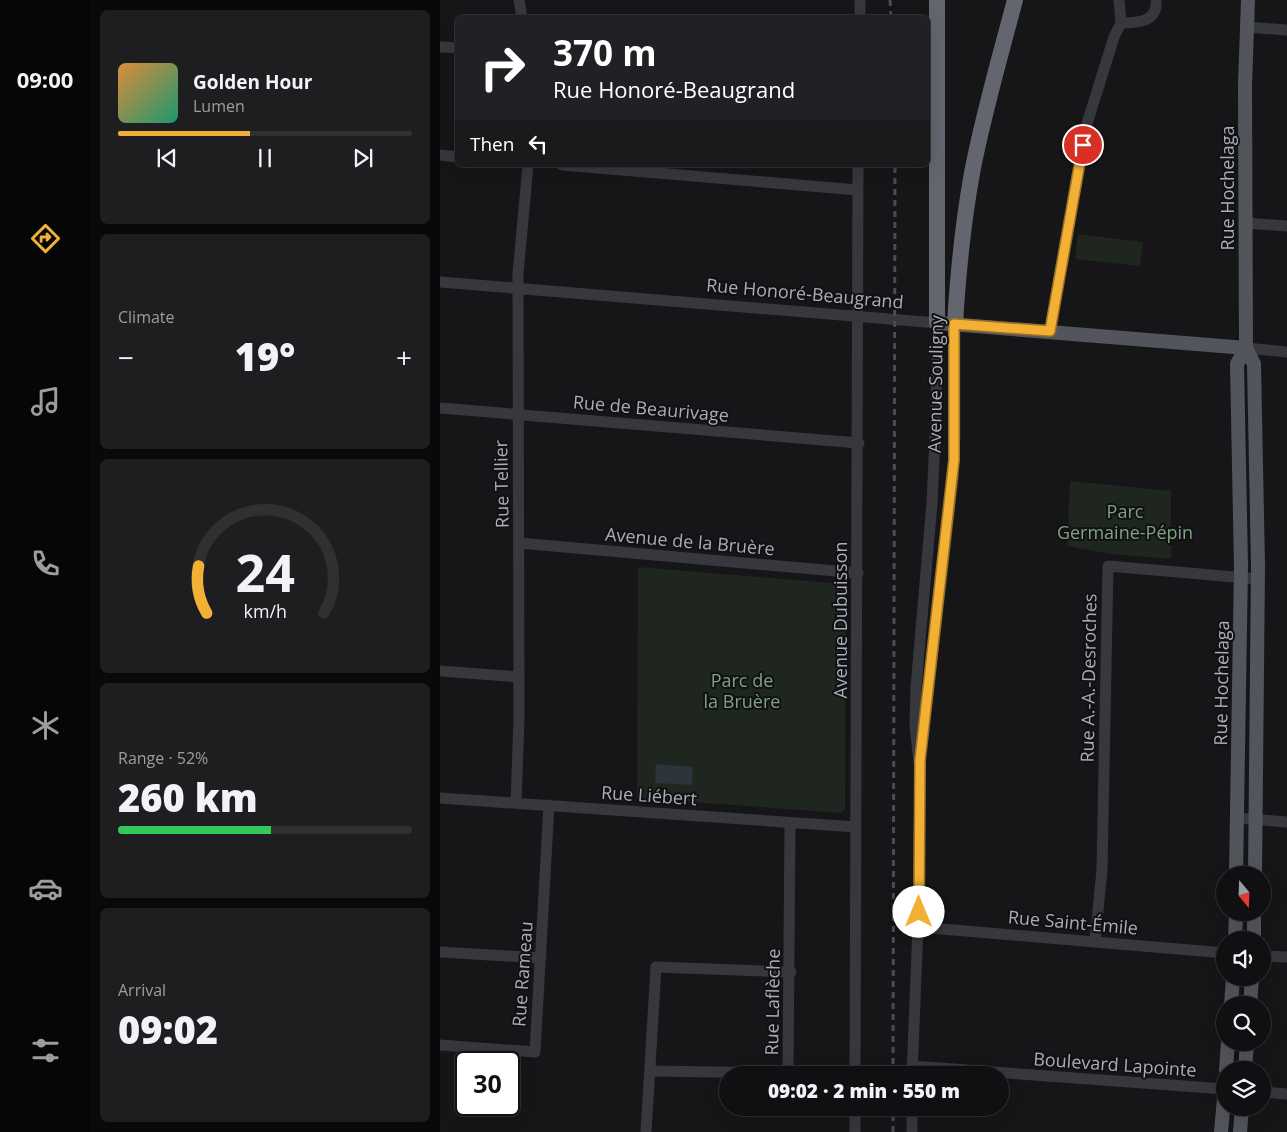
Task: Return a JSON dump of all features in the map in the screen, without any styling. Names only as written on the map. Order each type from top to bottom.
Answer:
[{"type":"highway","name":"Avenue Souligny","points":[[937,0],[938,323]]},
{"type":"highway","name":"Avenue Souligny","points":[[954,324],[961,249],[972,172],[988,100],[1015,0]]},
{"type":"main road","name":"Rue Hochelaga","points":[[1244,0],[1246,27]]},
{"type":"main road","name":"Rue Hochelaga","points":[[1248,0],[1246,27],[1246,348],[1254,364],[1258,491],[1254,866]]},
{"type":"main road","name":"Rue Honoré-Beaugrand","points":[[938,323],[1246,348]]},
{"type":"main road","name":"Rue Hochelaga","points":[[1236,866],[1241,578],[1241,491],[1237,364],[1246,348]]},
{"type":"main road","points":[[1241,491],[1258,491]]},
{"type":"main road","points":[[1221,1132],[1222,1116]]},
{"type":"main road","points":[[1240,1132],[1241,1116]]},
{"type":"street","points":[[520,0],[522,15]]},
{"type":"street","points":[[860,0],[860,15]]},
{"type":"street","points":[[1050,331],[1085,130],[1114,37],[1121,23],[1119,0]]},
{"type":"street","points":[[1121,23],[1137,23],[1149,19],[1156,8],[1156,0]]},
{"type":"street","points":[[1246,27],[1287,30]]},
{"type":"street","points":[[440,47],[455,48]]},
{"type":"street","points":[[440,155],[455,157]]},
{"type":"street","name":"Rue Tellier","points":[[516,803],[519,678],[518,289],[528,167]]},
{"type":"street","points":[[586,167],[858,190]]},
{"type":"street","name":"Avenue Dubuisson","points":[[855,1066],[859,443],[857,316],[858,167]]},
{"type":"street","points":[[1245,223],[1287,226]]},
{"type":"street","name":"Rue Honoré-Beaugrand","points":[[440,282],[938,323]]},
{"type":"street","name":"Avenue Souligny","points":[[920,773],[915,724],[932,503],[938,323]]},
{"type":"street","name":"Avenue Souligny","points":[[912,1066],[918,927],[920,773],[953,479],[955,434],[954,324]]},
{"type":"street","name":"Rue Honoré-Beaugrand","points":[[1246,348],[1287,352]]},
{"type":"street","name":"Rue de Beaurivage","points":[[440,408],[859,443]]},
{"type":"street","name":"Avenue de la Bruère","points":[[519,543],[858,574]]},
{"type":"street","name":"Rue A.-A.-Desroches","points":[[1095,941],[1102,870],[1108,566],[1258,579]]},
{"type":"street","points":[[440,671],[519,678]]},
{"type":"street","name":"Rue Liébert","points":[[440,798],[856,827]]},
{"type":"street","name":"Rue Rameau","points":[[440,1045],[535,1052],[549,805]]},
{"type":"street","points":[[1238,818],[1287,822]]},
{"type":"street","name":"Rue Laflèche","points":[[651,1070],[788,1073],[790,823]]},
{"type":"street","name":"Rue Saint-Émile","points":[[918,927],[1216,952]]},
{"type":"street","points":[[440,952],[541,958]]},
{"type":"street","points":[[1271,956],[1287,957]]},
{"type":"street","points":[[646,1132],[656,967],[790,972]]},
{"type":"street","name":"Boulevard Lapointe","points":[[1009,1076],[1216,1088]]},
{"type":"street","points":[[1271,1093],[1287,1094]]},
{"type":"street","points":[[855,1116],[855,1132]]},
{"type":"street","points":[[912,1116],[912,1132]]},
{"type":"green space","points":[[1078,234],[1143,242],[1140,266],[1075,259]]},
{"type":"green space","name":"Parc Germaine-Pépin","points":[[1070,481],[1171,491],[1171,559],[1111,554],[1067,546]]},
{"type":"green space","name":"Parc de la Bruère","points":[[638,567],[842,584],[846,587],[845,809],[842,813],[637,798]]},
{"type":"shaded area","points":[[656,764],[693,767],[692,785],[655,783]]},
{"type":"railway","points":[[890,0],[891,15]]},
{"type":"railway","points":[[893,1066],[895,167]]},
{"type":"railway","points":[[893,1116],[893,1132]]},
{"type":"route","points":[[919,912],[920,760],[950,509],[954,460],[954,324],[1050,331],[1062,254],[1083,145]]}]
